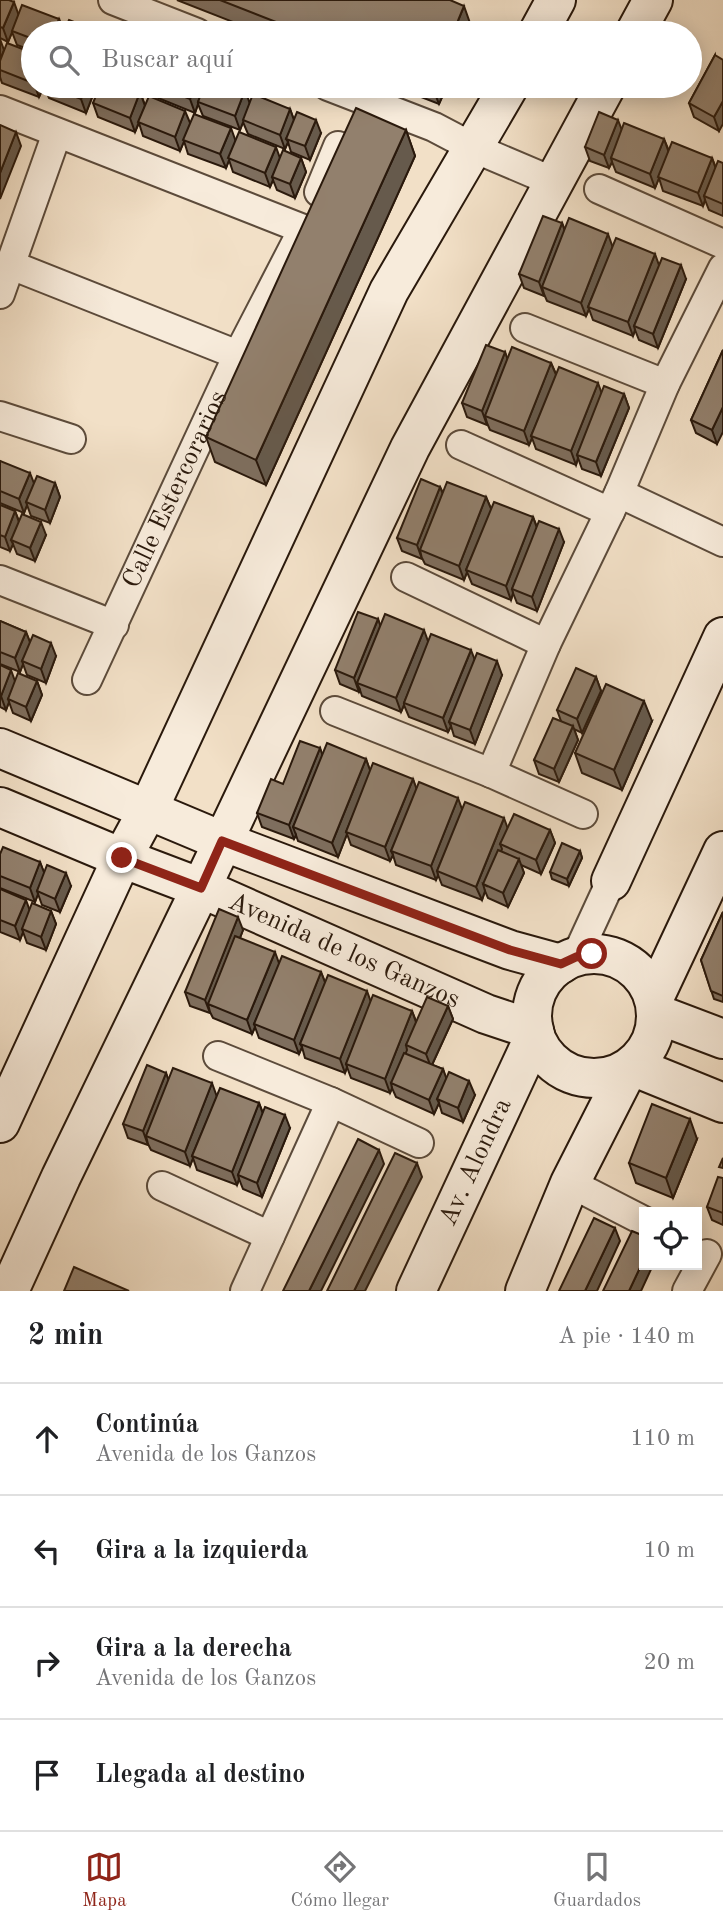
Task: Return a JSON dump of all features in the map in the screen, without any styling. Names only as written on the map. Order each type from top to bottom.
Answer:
[{"type":"main road","points":[[544,21],[556,0]]},
{"type":"main road","points":[[642,21],[653,0]]},
{"type":"main road","points":[[0,1123],[390,291],[502,98]]},
{"type":"main road","points":[[9,1291],[410,448],[600,98]]},
{"type":"main road","points":[[611,881],[723,637]]},
{"type":"main road","name":"Avenida de los Ganzos","points":[[0,748],[222,841],[510,950],[569,960]]},
{"type":"main road","name":"Avenida de los Ganzos","points":[[0,807],[201,888],[486,1014],[534,1032]]},
{"type":"main road","points":[[525,1291],[570,1183],[630,1067],[650,1045],[655,1030],[655,1006],[723,851]]},
{"type":"main road","points":[[723,1039],[655,1006],[642,977],[624,961],[608,956],[592,954],[569,960],[549,974],[539,988],[534,1003],[534,1032],[552,1062],[565,1071],[580,1077],[597,1078],[613,1076],[630,1067],[723,1103]]},
{"type":"main road","name":"Av. Alondra","points":[[416,1291],[534,1032]]},
{"type":"street","points":[[120,1],[168,21]]},
{"type":"street","points":[[359,98],[433,127],[474,149],[554,182]]},
{"type":"street","points":[[0,110],[303,229]]},
{"type":"street","points":[[0,294],[57,133]]},
{"type":"street","name":"Calle Estercorarios","points":[[87,680],[238,355],[303,229],[338,146]]},
{"type":"street","points":[[599,189],[723,244]]},
{"type":"street","points":[[11,265],[238,355]]},
{"type":"street","points":[[491,773],[547,645],[615,503],[665,384],[723,268]]},
{"type":"street","points":[[525,328],[665,384]]},
{"type":"street","points":[[0,416],[71,439]]},
{"type":"street","points":[[461,445],[723,542]]},
{"type":"street","points":[[407,577],[547,645]]},
{"type":"street","points":[[0,580],[114,625]]},
{"type":"street","points":[[335,711],[491,773],[583,814]]},
{"type":"street","points":[[569,960],[611,881]]},
{"type":"street","points":[[218,1056],[331,1102],[419,1143]]},
{"type":"street","points":[[245,1291],[331,1102]]},
{"type":"street","points":[[570,1183],[639,1219]]},
{"type":"street","points":[[162,1186],[270,1237]]},
{"type":"street","points":[[687,1291],[709,1254]]},
{"type":"building","points":[[0,0],[14,2],[3,28],[0,27]]},
{"type":"building","points":[[220,0],[450,0],[464,6],[458,21],[273,21]]},
{"type":"building","points":[[22,5],[59,19],[21,21],[21,34],[12,31]]},
{"type":"building","points":[[7,43],[21,48],[21,78],[0,70],[0,61]]},
{"type":"building","points":[[715,55],[723,60],[723,101],[714,117],[689,103],[692,98],[702,98],[702,79]]},
{"type":"building","points":[[95,98],[138,98],[130,118],[93,103]]},
{"type":"building","points":[[148,98],[185,111],[175,137],[138,122]]},
{"type":"building","points":[[200,98],[242,98],[235,116],[198,102]]},
{"type":"building","points":[[251,98],[263,98],[290,109],[280,135],[243,120]]},
{"type":"building","points":[[356,108],[406,130],[256,460],[206,437]]},
{"type":"building","points":[[297,112],[316,120],[305,146],[286,139]]},
{"type":"building","points":[[599,112],[618,120],[604,155],[585,147]]},
{"type":"building","points":[[194,114],[231,128],[220,154],[183,140]]},
{"type":"building","points":[[624,123],[664,139],[650,174],[611,158]]},
{"type":"building","points":[[0,125],[16,132],[0,173]]},
{"type":"building","points":[[239,132],[276,147],[265,173],[228,158]]},
{"type":"building","points":[[672,142],[712,158],[698,193],[658,177]]},
{"type":"building","points":[[283,150],[301,158],[290,184],[272,177]]},
{"type":"building","points":[[718,161],[723,163],[723,204],[704,196]]},
{"type":"building","points":[[543,216],[562,223],[539,282],[519,274]]},
{"type":"building","points":[[569,218],[608,234],[581,303],[542,287]]},
{"type":"building","points":[[616,238],[655,254],[628,322],[588,307]]},
{"type":"building","points":[[662,258],[681,265],[653,334],[634,326]]},
{"type":"building","points":[[486,345],[505,352],[482,411],[462,403]]},
{"type":"building","points":[[512,347],[551,363],[524,431],[485,416]]},
{"type":"building","points":[[723,350],[723,407],[712,430],[691,420]]},
{"type":"building","points":[[559,367],[598,383],[571,451],[531,436]]},
{"type":"building","points":[[604,386],[624,394],[596,462],[577,455]]},
{"type":"building","points":[[0,461],[30,473],[19,499],[0,491]]},
{"type":"building","points":[[37,476],[55,483],[45,510],[26,502]]},
{"type":"building","points":[[421,479],[440,487],[417,545],[397,538]]},
{"type":"building","points":[[447,482],[486,497],[459,566],[420,550]]},
{"type":"building","points":[[494,502],[533,517],[506,586],[466,570]]},
{"type":"building","points":[[0,505],[15,511],[5,537],[0,535]]},
{"type":"building","points":[[22,514],[41,522],[30,548],[11,540]]},
{"type":"building","points":[[539,521],[559,529],[532,597],[512,589]]},
{"type":"building","points":[[358,612],[378,619],[354,678],[335,670]]},
{"type":"building","points":[[385,614],[424,630],[396,698],[357,683]]},
{"type":"building","points":[[0,621],[26,632],[15,658],[0,652]]},
{"type":"building","points":[[431,634],[471,650],[443,718],[404,703]]},
{"type":"building","points":[[33,635],[51,643],[41,669],[22,661]]},
{"type":"building","points":[[477,653],[497,661],[470,730],[449,722]]},
{"type":"building","points":[[0,665],[11,670],[1,696],[0,696]]},
{"type":"building","points":[[576,668],[596,677],[577,719],[557,710]]},
{"type":"building","points":[[18,673],[37,681],[26,707],[8,699]]},
{"type":"building","points":[[606,684],[644,701],[614,770],[575,753]]},
{"type":"building","points":[[553,718],[573,726],[554,769],[534,760]]},
{"type":"building","points":[[300,741],[320,748],[289,825],[257,813],[271,779],[283,784]]},
{"type":"building","points":[[327,743],[366,759],[332,843],[293,827]]},
{"type":"building","points":[[373,763],[413,779],[385,847],[346,832]]},
{"type":"building","points":[[419,782],[458,798],[431,866],[391,851]]},
{"type":"building","points":[[465,802],[504,818],[476,887],[437,871]]},
{"type":"building","points":[[514,814],[550,830],[536,860],[500,844]]},
{"type":"building","points":[[562,843],[580,851],[567,879],[550,872]]},
{"type":"building","points":[[3,847],[40,862],[30,888],[0,876],[0,854]]},
{"type":"building","points":[[498,850],[519,859],[503,893],[483,884]]},
{"type":"building","points":[[47,865],[66,873],[55,899],[37,891]]},
{"type":"building","points":[[0,889],[26,900],[15,926],[0,920]]},
{"type":"building","points":[[32,903],[51,911],[41,937],[22,929]]},
{"type":"building","points":[[219,909],[238,917],[205,1000],[185,992]]},
{"type":"building","points":[[723,912],[723,996],[711,991],[701,960]]},
{"type":"building","points":[[235,936],[275,952],[247,1020],[208,1004]]},
{"type":"building","points":[[282,956],[321,972],[294,1040],[254,1024]]},
{"type":"building","points":[[328,975],[367,991],[340,1059],[300,1044]]},
{"type":"building","points":[[373,995],[412,1011],[385,1079],[346,1064]]},
{"type":"building","points":[[427,997],[448,1006],[426,1054],[406,1045]]},
{"type":"building","points":[[404,1053],[443,1069],[429,1100],[391,1083]]},
{"type":"building","points":[[147,1065],[166,1073],[143,1131],[123,1124]]},
{"type":"building","points":[[173,1068],[212,1083],[185,1152],[146,1136]]},
{"type":"building","points":[[449,1072],[469,1081],[458,1108],[437,1099]]},
{"type":"building","points":[[220,1088],[259,1103],[232,1172],[192,1156]]},
{"type":"building","points":[[652,1104],[690,1119],[666,1178],[629,1163]]},
{"type":"building","points":[[265,1107],[285,1115],[257,1183],[238,1175]]},
{"type":"building","points":[[358,1139],[379,1150],[309,1291],[283,1291]]},
{"type":"building","points":[[395,1153],[417,1163],[354,1291],[327,1291]]},
{"type":"building","points":[[718,1177],[723,1178],[723,1213],[707,1207]]},
{"type":"building","points":[[594,1218],[615,1228],[585,1291],[559,1291]]},
{"type":"building","points":[[632,1231],[639,1234],[639,1270],[629,1291],[603,1291]]},
{"type":"building","points":[[74,1267],[129,1291],[64,1291]]},
{"type":"route","points":[[122,858],[201,888],[222,841],[510,950],[561,964],[592,954]]}]
